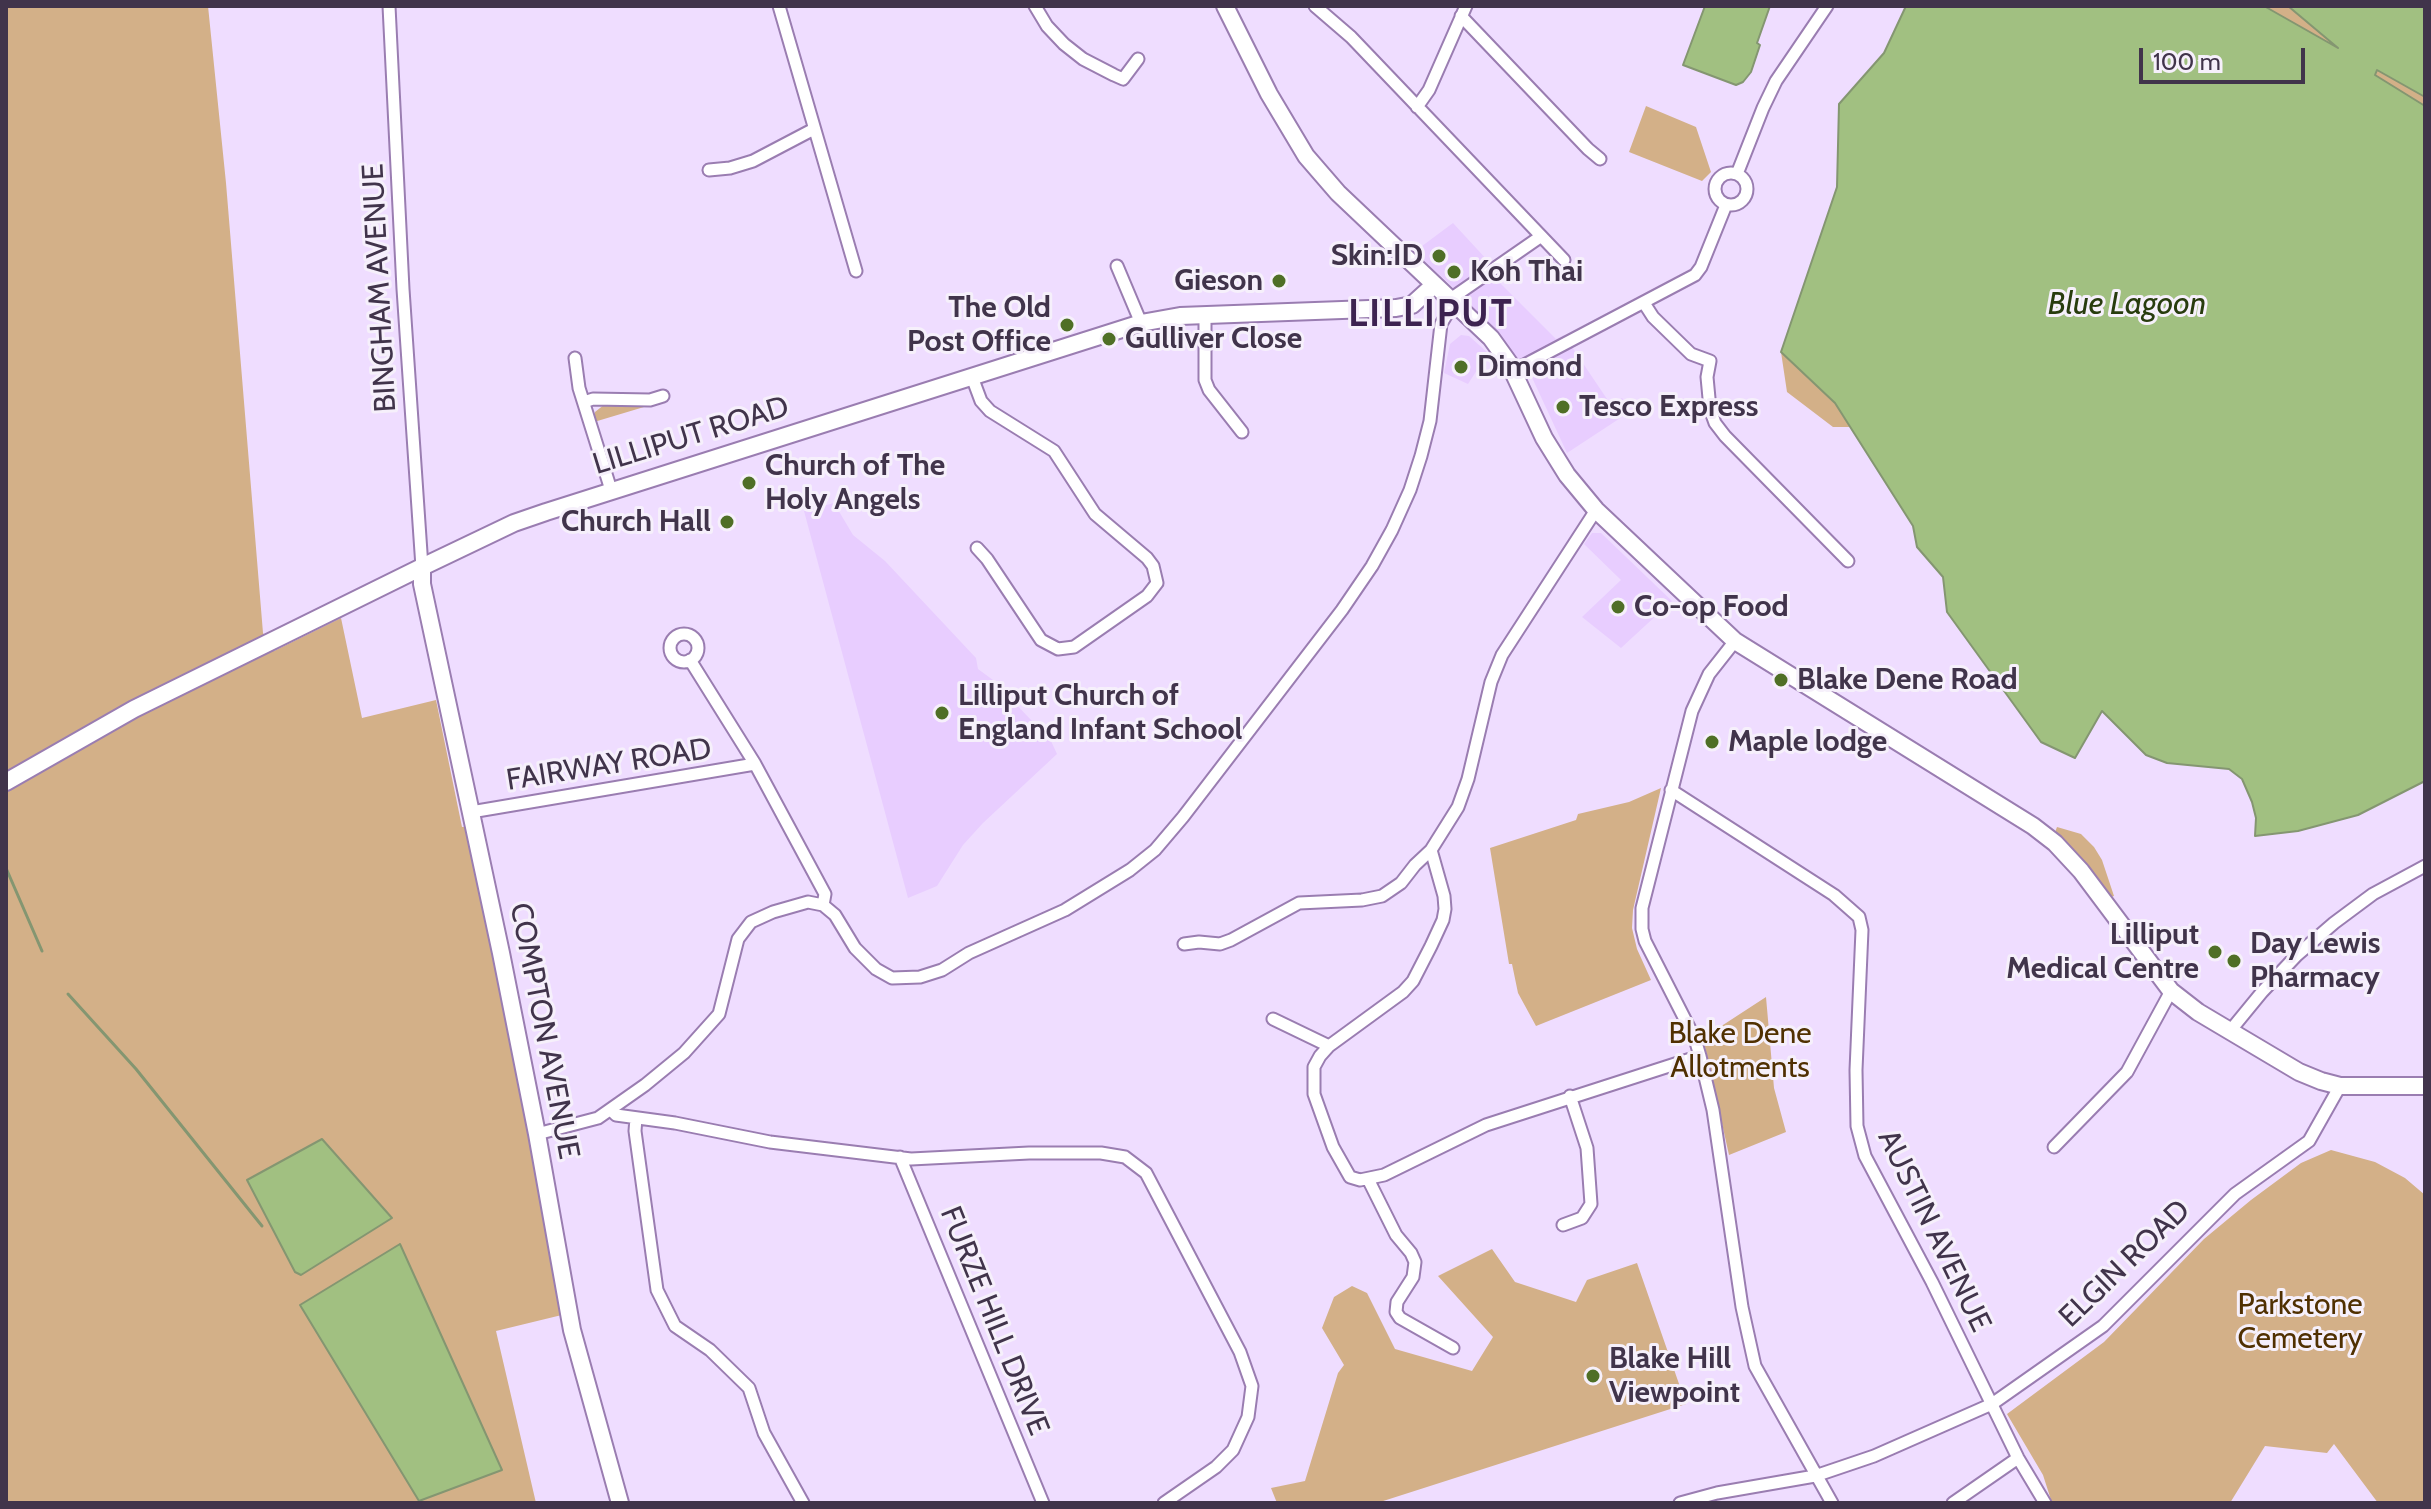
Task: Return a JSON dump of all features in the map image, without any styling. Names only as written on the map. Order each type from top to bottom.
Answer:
[{"type":"street","name":"BINGHAM AVENUE","points":[[389,6],[404,304],[422,567]]},
{"type":"street","points":[[779,6],[856,271]]},
{"type":"street","points":[[1035,6],[1047,26],[1064,44],[1083,59],[1114,75],[1123,79],[1138,59]]},
{"type":"street","points":[[1225,6],[1269,94],[1306,156],[1338,193],[1491,338],[1513,371],[1552,453],[1596,510],[1735,641],[2033,826],[2055,843],[2081,871],[2171,991],[2230,1031],[2299,1072],[2340,1086],[2425,1086]]},
{"type":"street","points":[[1315,6],[1351,37],[1564,260]]},
{"type":"street","points":[[1737,174],[1776,81],[1827,6]]},
{"type":"street","points":[[1417,107],[1429,90],[1463,11],[1600,159]]},
{"type":"street","points":[[709,170],[753,161],[814,129]]},
{"type":"street","points":[[1725,174],[1737,174],[1746,183],[1747,193],[1738,204],[1726,205],[1716,195],[1716,184],[1725,174]]},
{"type":"street","points":[[1513,371],[1695,275],[1726,205]]},
{"type":"street","points":[[537,1134],[583,1123],[611,1110],[684,1053],[710,1026],[724,1001],[738,939],[751,922],[795,905],[808,902],[823,905],[835,915],[855,948],[876,969],[892,978],[920,977],[942,970],[969,953],[1065,910],[1130,870],[1155,850],[1318,642],[1372,566],[1392,530],[1421,456],[1430,421],[1441,324],[1451,302],[1540,237]]},
{"type":"street","points":[[1117,266],[1141,323]]},
{"type":"street","name":"LILLIPUT ROAD","points":[[6,782],[134,709],[514,523],[1141,323],[1205,314],[1396,308],[1412,305],[1434,285]]},
{"type":"street","points":[[1644,303],[1653,317],[1691,354],[1710,361],[1707,377],[1710,409],[1715,423],[1725,436],[1848,561]]},
{"type":"street","points":[[1205,314],[1205,380],[1209,390],[1242,432]]},
{"type":"street","points":[[575,358],[584,402],[611,490]]},
{"type":"street","points":[[972,377],[981,401],[990,411],[1054,451],[1095,514],[1147,558],[1157,583],[1147,596],[1074,647],[1058,649],[1041,640],[977,548]]},
{"type":"street","points":[[584,402],[593,399],[650,400],[663,396]]},
{"type":"street","points":[[1184,944],[1220,944],[1299,903],[1362,900],[1382,896],[1401,883],[1431,850],[1458,807],[1468,779],[1491,682],[1502,655],[1596,510]]},
{"type":"street","name":"COMPTON AVENUE","points":[[422,567],[422,584],[537,1134],[572,1330],[620,1503]]},
{"type":"street","points":[[1735,641],[1699,692],[1642,908],[1642,929],[1645,941],[1695,1039],[1700,1056],[1713,1110],[1742,1307],[1755,1366],[1832,1503]]},
{"type":"street","points":[[690,660],[755,764],[825,894],[823,905]]},
{"type":"street","name":"FAIRWAY ROAD","points":[[471,812],[755,764]]},
{"type":"street","name":"AUSTIN AVENUE","points":[[1671,790],[1834,895],[1859,917],[1862,930],[1856,1070],[1857,1126],[1865,1156],[1992,1404]]},
{"type":"street","points":[[1431,850],[1445,909],[1443,920],[1413,981],[1384,1008],[1329,1046],[1314,1067],[1314,1094],[1319,1113],[1350,1177],[1360,1180],[1384,1175],[1486,1125],[1700,1056]]},
{"type":"street","points":[[2230,1031],[2297,955],[2334,923],[2373,894],[2425,866]]},
{"type":"street","points":[[2054,1147],[2127,1072],[2171,991]]},
{"type":"street","points":[[1273,1019],[1329,1046]]},
{"type":"street","name":"ELGIN ROAD","points":[[1680,1503],[1717,1493],[1815,1476],[1874,1456],[1992,1404],[2103,1326],[2226,1202],[2309,1141],[2340,1086]]},
{"type":"street","points":[[1563,1225],[1582,1218],[1591,1204],[1587,1148],[1570,1096]]},
{"type":"street","points":[[611,1110],[616,1115],[770,1142],[900,1157],[1101,1153],[1125,1157],[1146,1173],[1248,1368],[1252,1386],[1248,1417],[1233,1450],[1208,1473],[1164,1503]]},
{"type":"street","points":[[636,1118],[635,1131],[657,1290],[675,1326],[710,1350],[749,1388],[764,1433],[803,1503]]},
{"type":"street","name":"FURZE HILL DRIVE","points":[[900,1157],[1043,1503]]},
{"type":"street","points":[[1368,1179],[1396,1235],[1415,1262],[1413,1277],[1397,1302],[1396,1312],[1400,1318],[1453,1348]]},
{"type":"street","points":[[1992,1404],[2018,1458],[2045,1503]]},
{"type":"street","points":[[1953,1503],[2018,1458]]},
{"type":"shaded area","points":[[1453,223],[1501,275],[1496,279],[1556,339],[1564,335],[1611,405],[1622,398],[1631,411],[1567,453],[1529,371],[1454,288],[1414,252]]},
{"type":"shaded area","points":[[1461,335],[1469,336],[1488,353],[1468,384],[1444,373],[1450,344]]},
{"type":"shaded area","name":"Lilliput Church of England Infant School","points":[[834,503],[853,535],[885,561],[976,658],[978,669],[993,680],[1051,741],[1057,754],[963,845],[937,886],[908,898],[804,511]]},
{"type":"shaded area","points":[[1592,533],[1601,533],[1672,601],[1621,648],[1582,617],[1621,580],[1584,544]]},
{"type":"green space","points":[[6,6],[208,6],[226,183],[263,633],[274,651],[341,618],[362,718],[436,700],[462,827],[474,826],[570,1313],[496,1331],[536,1503],[6,1503]]},
{"type":"green space","points":[[2264,6],[2288,6],[2343,51]]},
{"type":"green space","points":[[2377,70],[2425,97],[2425,106],[2374,75]]},
{"type":"green space","points":[[1646,106],[1696,127],[1711,172],[1702,181],[1629,152]]},
{"type":"green space","points":[[1781,352],[1835,403],[1850,427],[1833,427],[1787,392]]},
{"type":"green space","points":[[605,404],[645,404],[644,407],[594,422],[595,412]]},
{"type":"green space","points":[[1661,788],[1633,910],[1632,928],[1637,949],[1651,980],[1536,1026],[1518,993],[1512,964],[1509,964],[1490,848],[1576,820],[1578,814],[1629,802]]},
{"type":"green space","points":[[2057,827],[2081,834],[2094,847],[2102,860],[2114,896],[2111,897],[2054,835]]},
{"type":"green space","name":"Blake Dene Allotments","points":[[1766,997],[1774,1088],[1786,1132],[1729,1155],[1703,1038]]},
{"type":"green space","name":"Parkstone Cemetery","points":[[2331,1150],[2375,1162],[2405,1178],[2425,1195],[2425,1503],[2378,1503],[2334,1444],[2327,1453],[2265,1446],[2230,1503],[2052,1503],[2043,1475],[2007,1414],[2104,1342],[2204,1239],[2251,1200],[2301,1163]]},
{"type":"green space","points":[[1492,1249],[1515,1282],[1576,1302],[1587,1280],[1637,1263],[1686,1404],[1377,1503],[1277,1503],[1271,1488],[1305,1481],[1338,1373],[1344,1365],[1322,1328],[1334,1297],[1352,1286],[1367,1293],[1395,1349],[1472,1371],[1493,1337],[1438,1276]]},
{"type":"water","points":[[1705,6],[1770,6],[1751,72],[1743,82],[1736,85],[1683,65]]},
{"type":"water","name":"Blue Lagoon","points":[[1906,6],[2264,6],[2338,48],[2288,6],[2425,6],[2425,97],[2377,70],[2375,75],[2425,106],[2425,781],[2358,815],[2298,831],[2255,836],[2256,818],[2242,779],[2229,769],[2167,763],[2146,755],[2102,711],[2075,758],[2041,742],[1947,612],[1943,577],[1917,547],[1913,526],[1835,403],[1781,352],[1837,187],[1839,104],[1884,53]]},
{"type":"water","points":[[322,1139],[392,1218],[301,1275],[295,1272],[247,1180]]},
{"type":"water","points":[[400,1244],[502,1470],[419,1501],[300,1305]]},
{"type":"waterway","points":[[6,868],[42,951]]},
{"type":"waterway","points":[[68,994],[136,1069],[262,1226]]},
{"type":"place","name":"Skin:ID","points":[[1439,256]]},
{"type":"place","name":"Koh Thai","points":[[1454,272]]},
{"type":"place","name":"Gieson","points":[[1279,281]]},
{"type":"place","name":"The Old Post Office","points":[[1067,325]]},
{"type":"place","name":"Gulliver Close","points":[[1109,339]]},
{"type":"place","name":"Dimond","points":[[1461,367]]},
{"type":"place","name":"Tesco Express","points":[[1563,407]]},
{"type":"place","name":"Church of The Holy Angels","points":[[749,483]]},
{"type":"place","name":"Church Hall","points":[[727,522]]},
{"type":"place","name":"Co-op Food","points":[[1618,607]]},
{"type":"place","name":"Blake Dene Road","points":[[1781,680]]},
{"type":"place","name":"Lilliput Church of England Infant School","points":[[942,713]]},
{"type":"place","name":"Maple lodge","points":[[1712,742]]},
{"type":"place","name":"Lilliput Medical Centre","points":[[2215,952]]},
{"type":"place","name":"Day Lewis Pharmacy","points":[[2234,961]]},
{"type":"place","name":"Blake Hill Viewpoint","points":[[1593,1376]]},
{"type":"district","name":"LILLIPUT","points":[[1431,315]]}]
